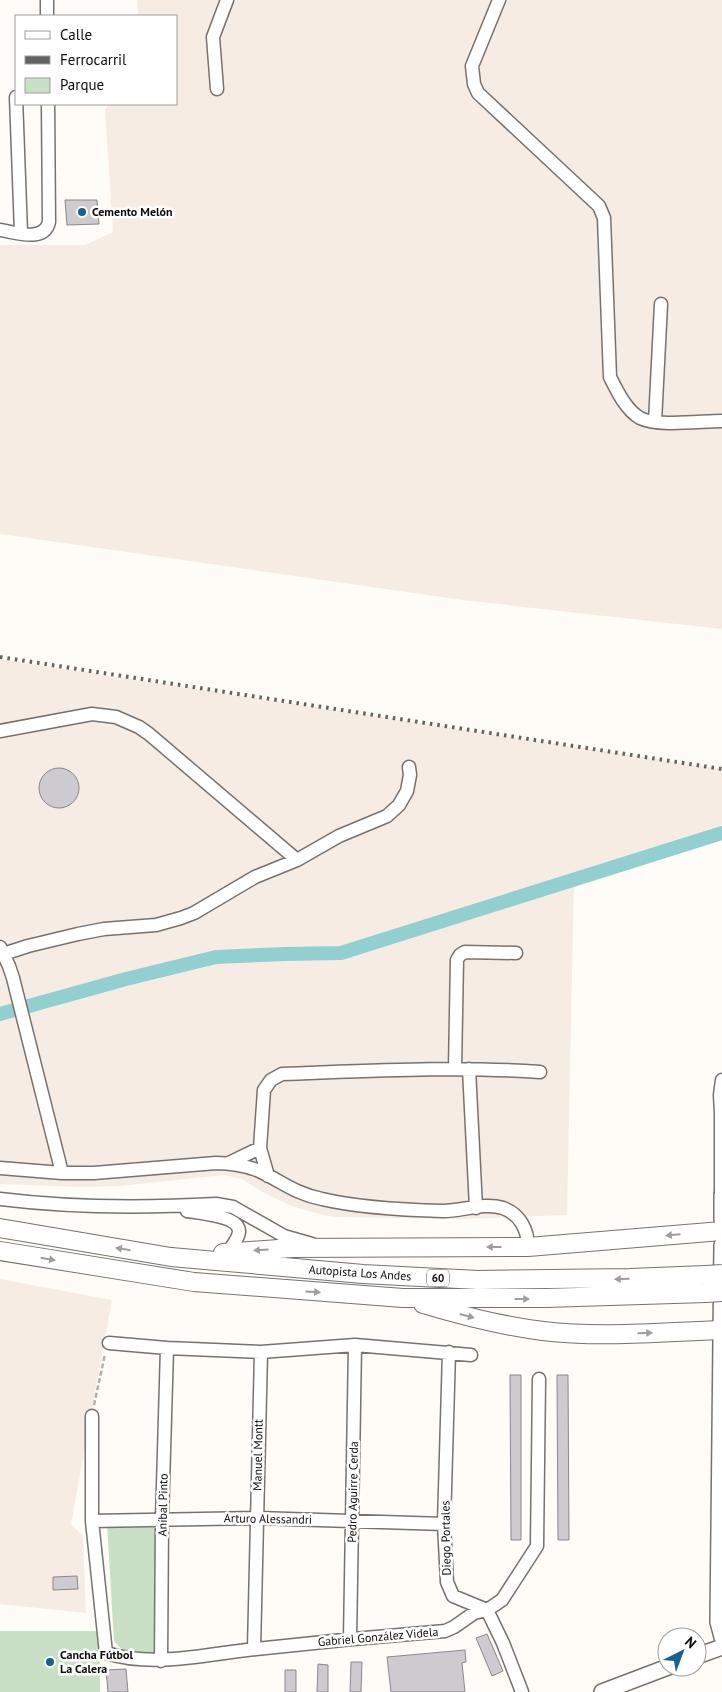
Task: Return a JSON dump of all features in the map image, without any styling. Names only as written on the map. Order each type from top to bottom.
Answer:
[{"type":"highway","name":"Autopista Los Andes","points":[[0,1228],[171,1257],[363,1274],[478,1280],[611,1279],[714,1274]]},
{"type":"highway","points":[[171,1257],[326,1248],[528,1247],[722,1231]]},
{"type":"highway","name":"Autopista Los Andes","points":[[0,1251],[194,1282],[403,1298],[546,1298],[714,1292]]},
{"type":"highway","points":[[403,1298],[487,1322],[544,1331],[606,1334],[721,1330]]},
{"type":"main road","points":[[722,1195],[722,1220]]},
{"type":"main road","points":[[722,1245],[718,1622],[722,1637]]},
{"type":"main road","points":[[707,1652],[722,1646]]},
{"type":"main road","points":[[602,1692],[657,1671]]},
{"type":"street","points":[[47,0],[47,15]]},
{"type":"street","points":[[217,89],[213,37],[227,0]]},
{"type":"street","points":[[499,0],[472,66],[474,84],[478,93],[599,206],[604,218],[610,378],[621,399],[639,417],[656,422],[722,421]]},
{"type":"street","points":[[16,105],[21,233]]},
{"type":"street","points":[[0,230],[35,235],[47,229],[49,222],[48,105]]},
{"type":"street","points":[[656,422],[661,304]]},
{"type":"street","points":[[0,731],[92,714],[116,717],[128,721],[149,734],[297,860]]},
{"type":"street","points":[[62,1173],[13,978],[1,952],[112,928],[156,925],[181,918],[206,907],[256,877],[297,860],[339,836],[380,819],[393,811],[399,806],[407,792],[410,767]]},
{"type":"street","points":[[455,1068],[457,960],[464,952],[516,953]]},
{"type":"street","points":[[268,1176],[260,1148],[264,1090],[270,1080],[278,1075],[455,1068],[540,1072]]},
{"type":"street","points":[[469,1068],[476,1208]]},
{"type":"street","points":[[722,1080],[720,1095],[722,1114],[722,1195]]},
{"type":"street","points":[[230,1163],[260,1148]]},
{"type":"street","points":[[0,1168],[62,1173],[94,1173],[230,1163],[243,1166],[268,1176],[293,1190],[323,1200],[417,1210],[445,1211],[497,1207],[508,1210],[520,1219],[527,1232],[528,1247]]},
{"type":"street","points":[[0,1199],[80,1206],[227,1205],[284,1236],[326,1248]]},
{"type":"street","points":[[158,1206],[214,1215],[235,1223],[239,1231],[236,1240],[227,1253]]},
{"type":"street","points":[[109,1343],[167,1348],[261,1352],[355,1345],[471,1355]]},
{"type":"street","name":"Pedro Aguirre Cerda","points":[[350,1639],[355,1345]]},
{"type":"street","name":"Aníbal Pinto","points":[[161,1661],[162,1520],[167,1348]]},
{"type":"street","name":"Manuel Montt","points":[[254,1649],[261,1352]]},
{"type":"street","name":"Diego Portales","points":[[449,1352],[444,1524],[447,1582],[453,1596],[487,1610]]},
{"type":"street","name":"Gabriel González Videla","points":[[92,1521],[106,1653],[120,1658],[161,1661],[254,1649],[445,1631],[474,1613],[487,1610],[502,1600],[537,1546],[539,1379]]},
{"type":"street","points":[[92,1416],[92,1521]]},
{"type":"street","name":"Arturo Alessandri","points":[[92,1521],[257,1518],[444,1524]]},
{"type":"street","points":[[487,1610],[503,1643],[522,1692]]},
{"type":"path","points":[[92,1416],[109,1343]]},
{"type":"shaded area","points":[[137,0],[722,0],[722,629],[462,600],[0,534],[0,245],[85,245],[113,232],[105,110],[108,105],[178,105],[178,15],[138,15]]},
{"type":"shaded area","points":[[0,659],[722,769],[722,825],[576,872],[574,880],[567,1215],[460,1219],[337,1217],[294,1207],[264,1193],[242,1179],[224,1175],[120,1186],[79,1187],[0,1184]]},
{"type":"shaded area","points":[[0,1279],[112,1300],[71,1524],[83,1536],[86,1613],[0,1604]]},
{"type":"green space","points":[[107,1524],[159,1524],[156,1654],[124,1652],[114,1641]]},
{"type":"green space","name":"Cancha Fútbol La Calera","points":[[0,1631],[100,1631],[100,1692],[0,1692]]},
{"type":"building","name":"Cemento Melón","points":[[65,200],[97,200],[99,224],[67,225]]},
{"type":"building","points":[[59,768],[73,774],[79,788],[73,802],[59,808],[45,802],[39,788],[45,774]]},
{"type":"building","points":[[510,1375],[521,1375],[521,1540],[511,1540]]},
{"type":"building","points":[[557,1375],[568,1375],[569,1540],[558,1540]]},
{"type":"building","points":[[77,1576],[78,1589],[53,1590],[53,1577]]},
{"type":"building","points":[[487,1634],[503,1671],[492,1676],[476,1638]]},
{"type":"building","points":[[465,1650],[466,1662],[462,1663],[465,1692],[391,1692],[387,1657]]},
{"type":"building","points":[[351,1662],[362,1662],[361,1692],[350,1692]]},
{"type":"building","points":[[318,1664],[328,1665],[328,1692],[317,1692]]},
{"type":"building","points":[[126,1669],[128,1692],[108,1692],[106,1670]]},
{"type":"building","points":[[285,1670],[296,1670],[296,1692],[285,1692]]},
{"type":"waterway","points":[[0,1014],[126,979],[216,957],[341,953],[722,833]]},
{"type":"railway","points":[[0,657],[722,769]]},
{"type":"place","name":"Cemento Melón","points":[[82,212]]},
{"type":"place","name":"Cancha Fútbol La Calera","points":[[50,1662]]}]
